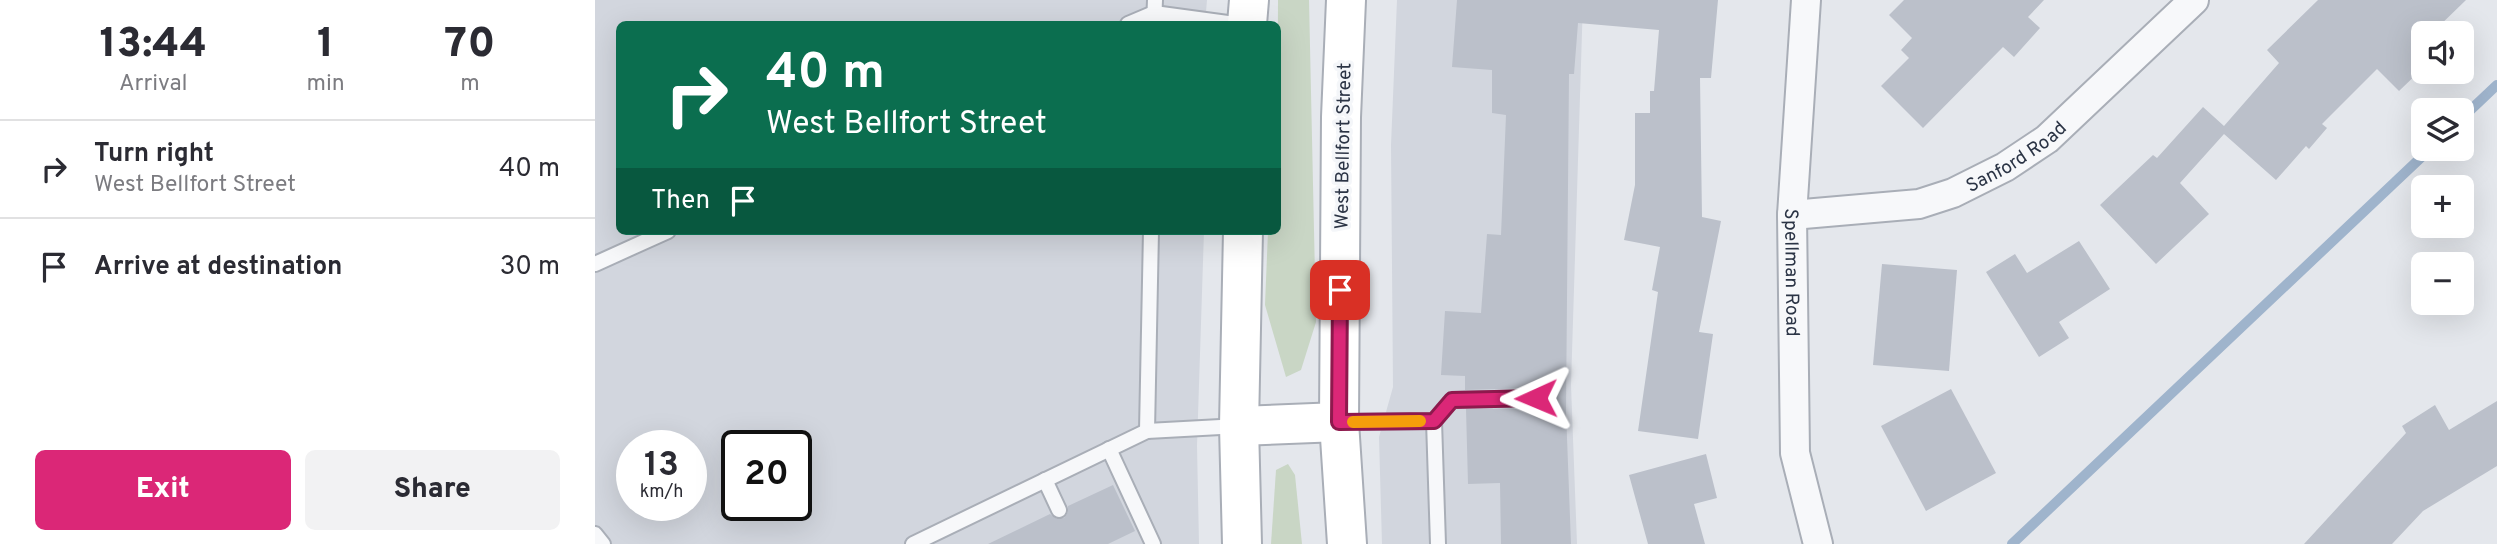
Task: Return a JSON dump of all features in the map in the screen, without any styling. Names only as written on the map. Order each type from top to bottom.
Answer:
[{"type":"main road","points":[[1247,21],[1249,0]]},
{"type":"main road","name":"West Bellfort Street","points":[[1346,0],[1341,117],[1339,422],[1347,544]]},
{"type":"main road","points":[[1242,544],[1239,426],[1243,235]]},
{"type":"main road","points":[[1239,426],[1339,422]]},
{"type":"street","name":"Spellman Road","points":[[1806,0],[1791,215],[1795,453],[1818,544]]},
{"type":"street","name":"Sanford Road","points":[[1791,215],[1919,204],[1954,193],[2005,167],[2047,139],[2194,0]]},
{"type":"lane","points":[[1134,21],[1154,12],[1215,21]]},
{"type":"lane","points":[[595,264],[659,235]]},
{"type":"lane","points":[[1147,431],[1151,235]]},
{"type":"lane","points":[[1438,544],[1434,421],[1452,400],[1536,398]]},
{"type":"lane","points":[[1339,422],[1434,421]]},
{"type":"lane","points":[[913,544],[1147,431],[1239,426]]},
{"type":"lane","points":[[1109,449],[1153,544]]},
{"type":"lane","points":[[1045,480],[1059,510]]},
{"type":"lane","points":[[595,534],[603,544]]},
{"type":"shaded area","points":[[595,0],[1207,0],[1205,21],[616,21],[616,235],[1204,235],[1197,446],[1199,544],[595,544]]},
{"type":"shaded area","points":[[1397,0],[1583,0],[1571,385],[1577,544],[1382,544],[1379,437],[1393,387],[1391,145]]},
{"type":"green space","points":[[1278,0],[1309,0],[1316,322],[1301,370],[1286,377],[1265,305],[1268,235],[1281,235],[1281,21],[1278,21]]},
{"type":"green space","points":[[1288,464],[1295,475],[1302,544],[1271,544],[1276,470]]},
{"type":"building","points":[[1457,0],[1718,0],[1711,78],[1700,78],[1702,217],[1721,221],[1699,332],[1713,334],[1698,439],[1638,431],[1658,292],[1652,290],[1660,247],[1624,240],[1635,185],[1635,113],[1650,113],[1650,91],[1654,91],[1659,30],[1578,23],[1574,74],[1569,74],[1566,411],[1571,544],[1501,544],[1500,483],[1468,484],[1466,409],[1537,408],[1545,402],[1544,392],[1536,388],[1465,390],[1465,376],[1441,375],[1445,311],[1481,313],[1487,234],[1501,235],[1506,115],[1492,113],[1492,70],[1452,67]]},
{"type":"building","points":[[1904,0],[2044,0],[2028,17],[2040,28],[2014,57],[2003,47],[1923,128],[1881,86],[1909,58],[1901,50],[1912,38],[1889,15]]},
{"type":"building","points":[[2318,0],[2466,0],[2444,21],[2411,21],[2411,79],[2399,91],[2377,69],[2322,124],[2327,128],[2309,149],[2306,146],[2276,180],[2224,134],[2180,183],[2209,214],[2156,264],[2100,205],[2153,155],[2157,158],[2203,107],[2224,126],[2279,63],[2267,50]]},
{"type":"building","points":[[2079,241],[2110,289],[2059,322],[2069,338],[2039,357],[1986,272],[2015,254],[2027,273]]},
{"type":"building","points":[[1882,264],[1957,270],[1949,371],[1873,365]]},
{"type":"building","points":[[1951,389],[1996,473],[1926,511],[1881,426]]},
{"type":"building","points":[[2497,401],[2497,466],[2423,511],[2392,544],[2304,544],[2406,433],[2402,426],[2435,405],[2449,430]]},
{"type":"building","points":[[1706,454],[1717,498],[1694,504],[1705,544],[1648,544],[1629,475]]},
{"type":"building","points":[[1113,485],[1135,531],[1108,544],[988,544],[1050,514],[1057,519],[1064,518],[1068,506]]},
{"type":"waterway","points":[[2474,107],[2497,85]]},
{"type":"waterway","points":[[2012,544],[2417,161]]},
{"type":"slow traffic","points":[[1353,422],[1420,421]]},
{"type":"route","points":[[1340,290],[1339,422],[1434,421],[1452,400],[1536,398]]}]
